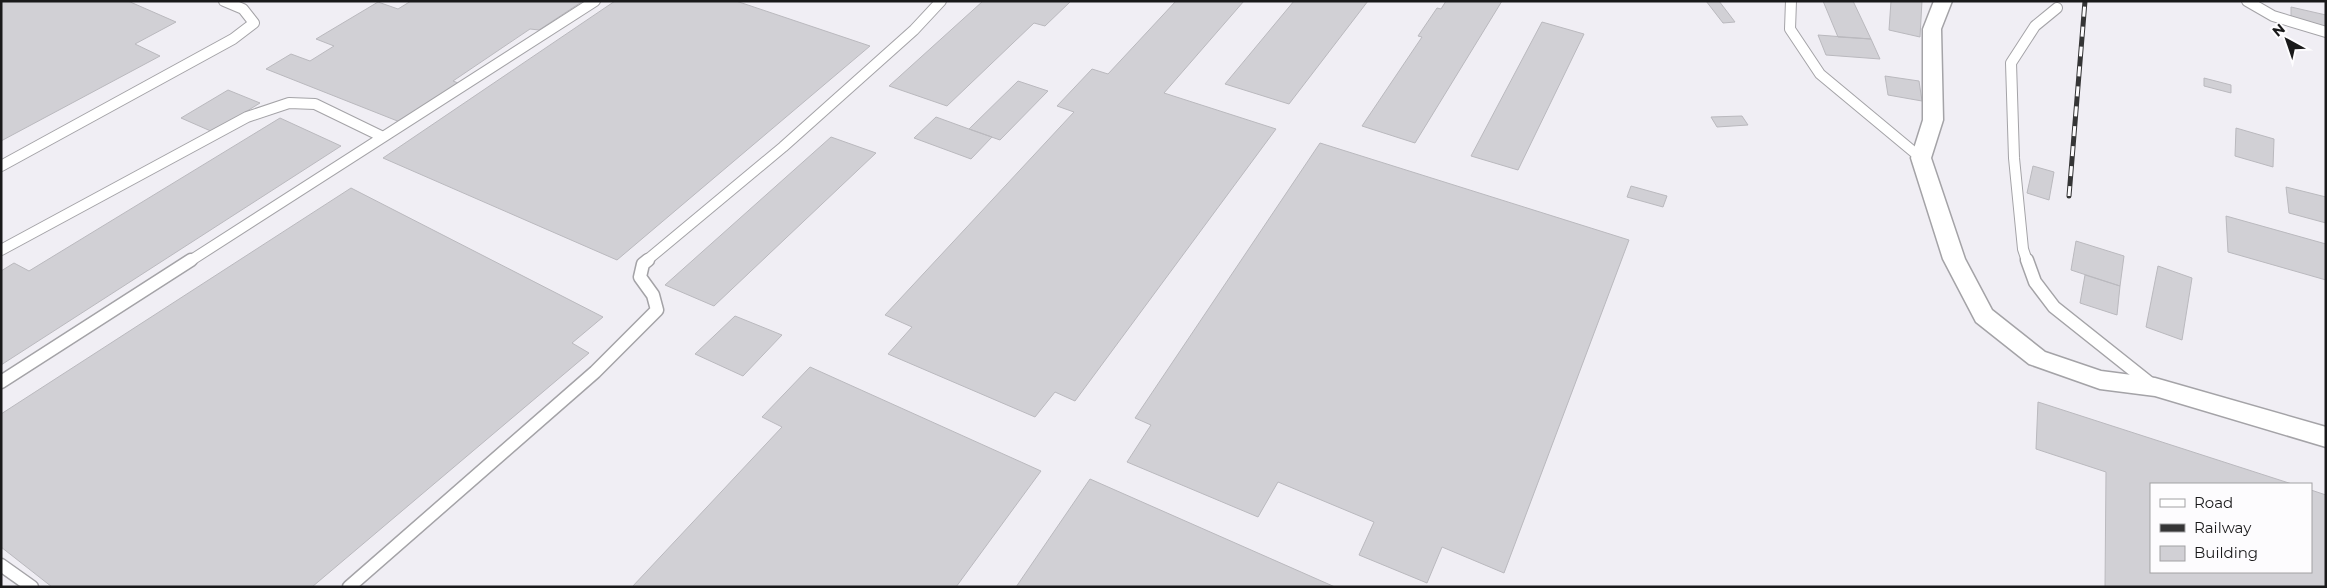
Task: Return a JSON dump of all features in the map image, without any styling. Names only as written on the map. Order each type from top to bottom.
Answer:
[{"type":"street","points":[[1943,1],[1932,29],[1933,120],[1921,158],[1954,259],[1984,316],[2037,358],[2100,380],[2155,387],[2326,437]]},
{"type":"lane","points":[[1,166],[233,39],[254,23],[243,10],[224,1]]},
{"type":"lane","points":[[1,382],[595,1]]},
{"type":"lane","points":[[349,587],[595,372],[656,310],[652,295],[640,277],[643,264],[783,147],[914,30],[941,1]]},
{"type":"lane","points":[[1790,1],[1790,29],[1820,74],[1921,158]]},
{"type":"lane","points":[[2247,1],[2272,16],[2326,32]]},
{"type":"lane","points":[[2056,8],[2035,26],[2011,62],[2014,158],[2023,249],[2034,282],[2054,307],[2155,387]]},
{"type":"lane","points":[[1,250],[248,117],[289,103],[314,104],[383,137]]},
{"type":"lane","points":[[1,565],[32,587]]},
{"type":"building","points":[[1,1],[128,1],[176,22],[135,44],[160,56],[1,141]]},
{"type":"building","points":[[411,1],[583,1],[539,30],[530,29],[453,81],[458,83],[400,122],[266,69],[291,54],[310,61],[334,46],[316,39],[378,2],[398,9]]},
{"type":"building","points":[[615,1],[736,1],[870,46],[617,260],[383,158]]},
{"type":"building","points":[[983,1],[1071,1],[1045,26],[1034,23],[947,106],[889,86]]},
{"type":"building","points":[[1176,1],[1244,1],[1164,93],[1276,129],[1075,401],[1055,392],[1035,417],[888,354],[912,327],[885,315],[1074,112],[1057,106],[1092,69],[1108,74]]},
{"type":"building","points":[[1294,1],[1368,1],[1289,104],[1225,84]]},
{"type":"building","points":[[1446,1],[1502,1],[1415,143],[1362,126],[1422,37],[1418,36],[1437,8],[1441,9]]},
{"type":"building","points":[[1706,1],[1719,1],[1735,22],[1723,23]]},
{"type":"building","points":[[1823,1],[1853,1],[1871,39],[1838,37]]},
{"type":"building","points":[[1891,1],[1922,1],[1920,37],[1889,30]]},
{"type":"building","points":[[2291,7],[2326,15],[2326,27],[2291,18]]},
{"type":"building","points":[[1542,22],[1584,34],[1518,170],[1471,156]]},
{"type":"building","points":[[1818,35],[1871,39],[1880,59],[1826,55]]},
{"type":"building","points":[[1885,76],[1919,81],[1922,101],[1888,95]]},
{"type":"building","points":[[2204,78],[2231,85],[2231,93],[2204,86]]},
{"type":"building","points":[[1018,81],[1048,91],[1000,140],[969,129]]},
{"type":"building","points":[[228,90],[260,103],[213,132],[181,118]]},
{"type":"building","points":[[1742,116],[1748,125],[1717,127],[1711,117]]},
{"type":"building","points":[[936,117],[992,137],[971,159],[914,138]]},
{"type":"building","points":[[280,118],[341,146],[1,365],[1,271],[14,263],[29,271]]},
{"type":"building","points":[[2236,128],[2274,139],[2273,167],[2235,156]]},
{"type":"building","points":[[831,137],[876,153],[714,306],[665,285]]},
{"type":"building","points":[[1320,143],[1629,240],[1504,573],[1442,547],[1427,583],[1359,555],[1374,522],[1278,482],[1258,517],[1127,462],[1151,425],[1135,418]]},
{"type":"building","points":[[2033,166],[2054,172],[2049,200],[2027,193]]},
{"type":"building","points":[[1631,186],[1667,196],[1663,207],[1627,197]]},
{"type":"building","points":[[2286,187],[2326,197],[2326,223],[2289,213]]},
{"type":"building","points":[[351,188],[603,317],[572,343],[589,353],[312,587],[52,587],[1,547],[1,414]]},
{"type":"building","points":[[2226,216],[2326,244],[2326,280],[2228,252]]},
{"type":"building","points":[[2076,241],[2124,256],[2120,286],[2071,270]]},
{"type":"building","points":[[2158,266],[2192,278],[2182,340],[2146,327]]},
{"type":"building","points":[[2085,275],[2120,286],[2117,315],[2080,303]]},
{"type":"building","points":[[735,316],[782,335],[743,376],[695,354]]},
{"type":"building","points":[[810,367],[1041,471],[956,587],[632,587],[782,427],[762,417]]},
{"type":"building","points":[[2038,402],[2289,483],[2150,483],[2150,573],[2312,573],[2312,490],[2326,495],[2326,587],[2105,587],[2106,472],[2036,449]]},
{"type":"building","points":[[1090,479],[1335,587],[1016,587]]},
{"type":"railway","points":[[2069,196],[2085,1]]}]
